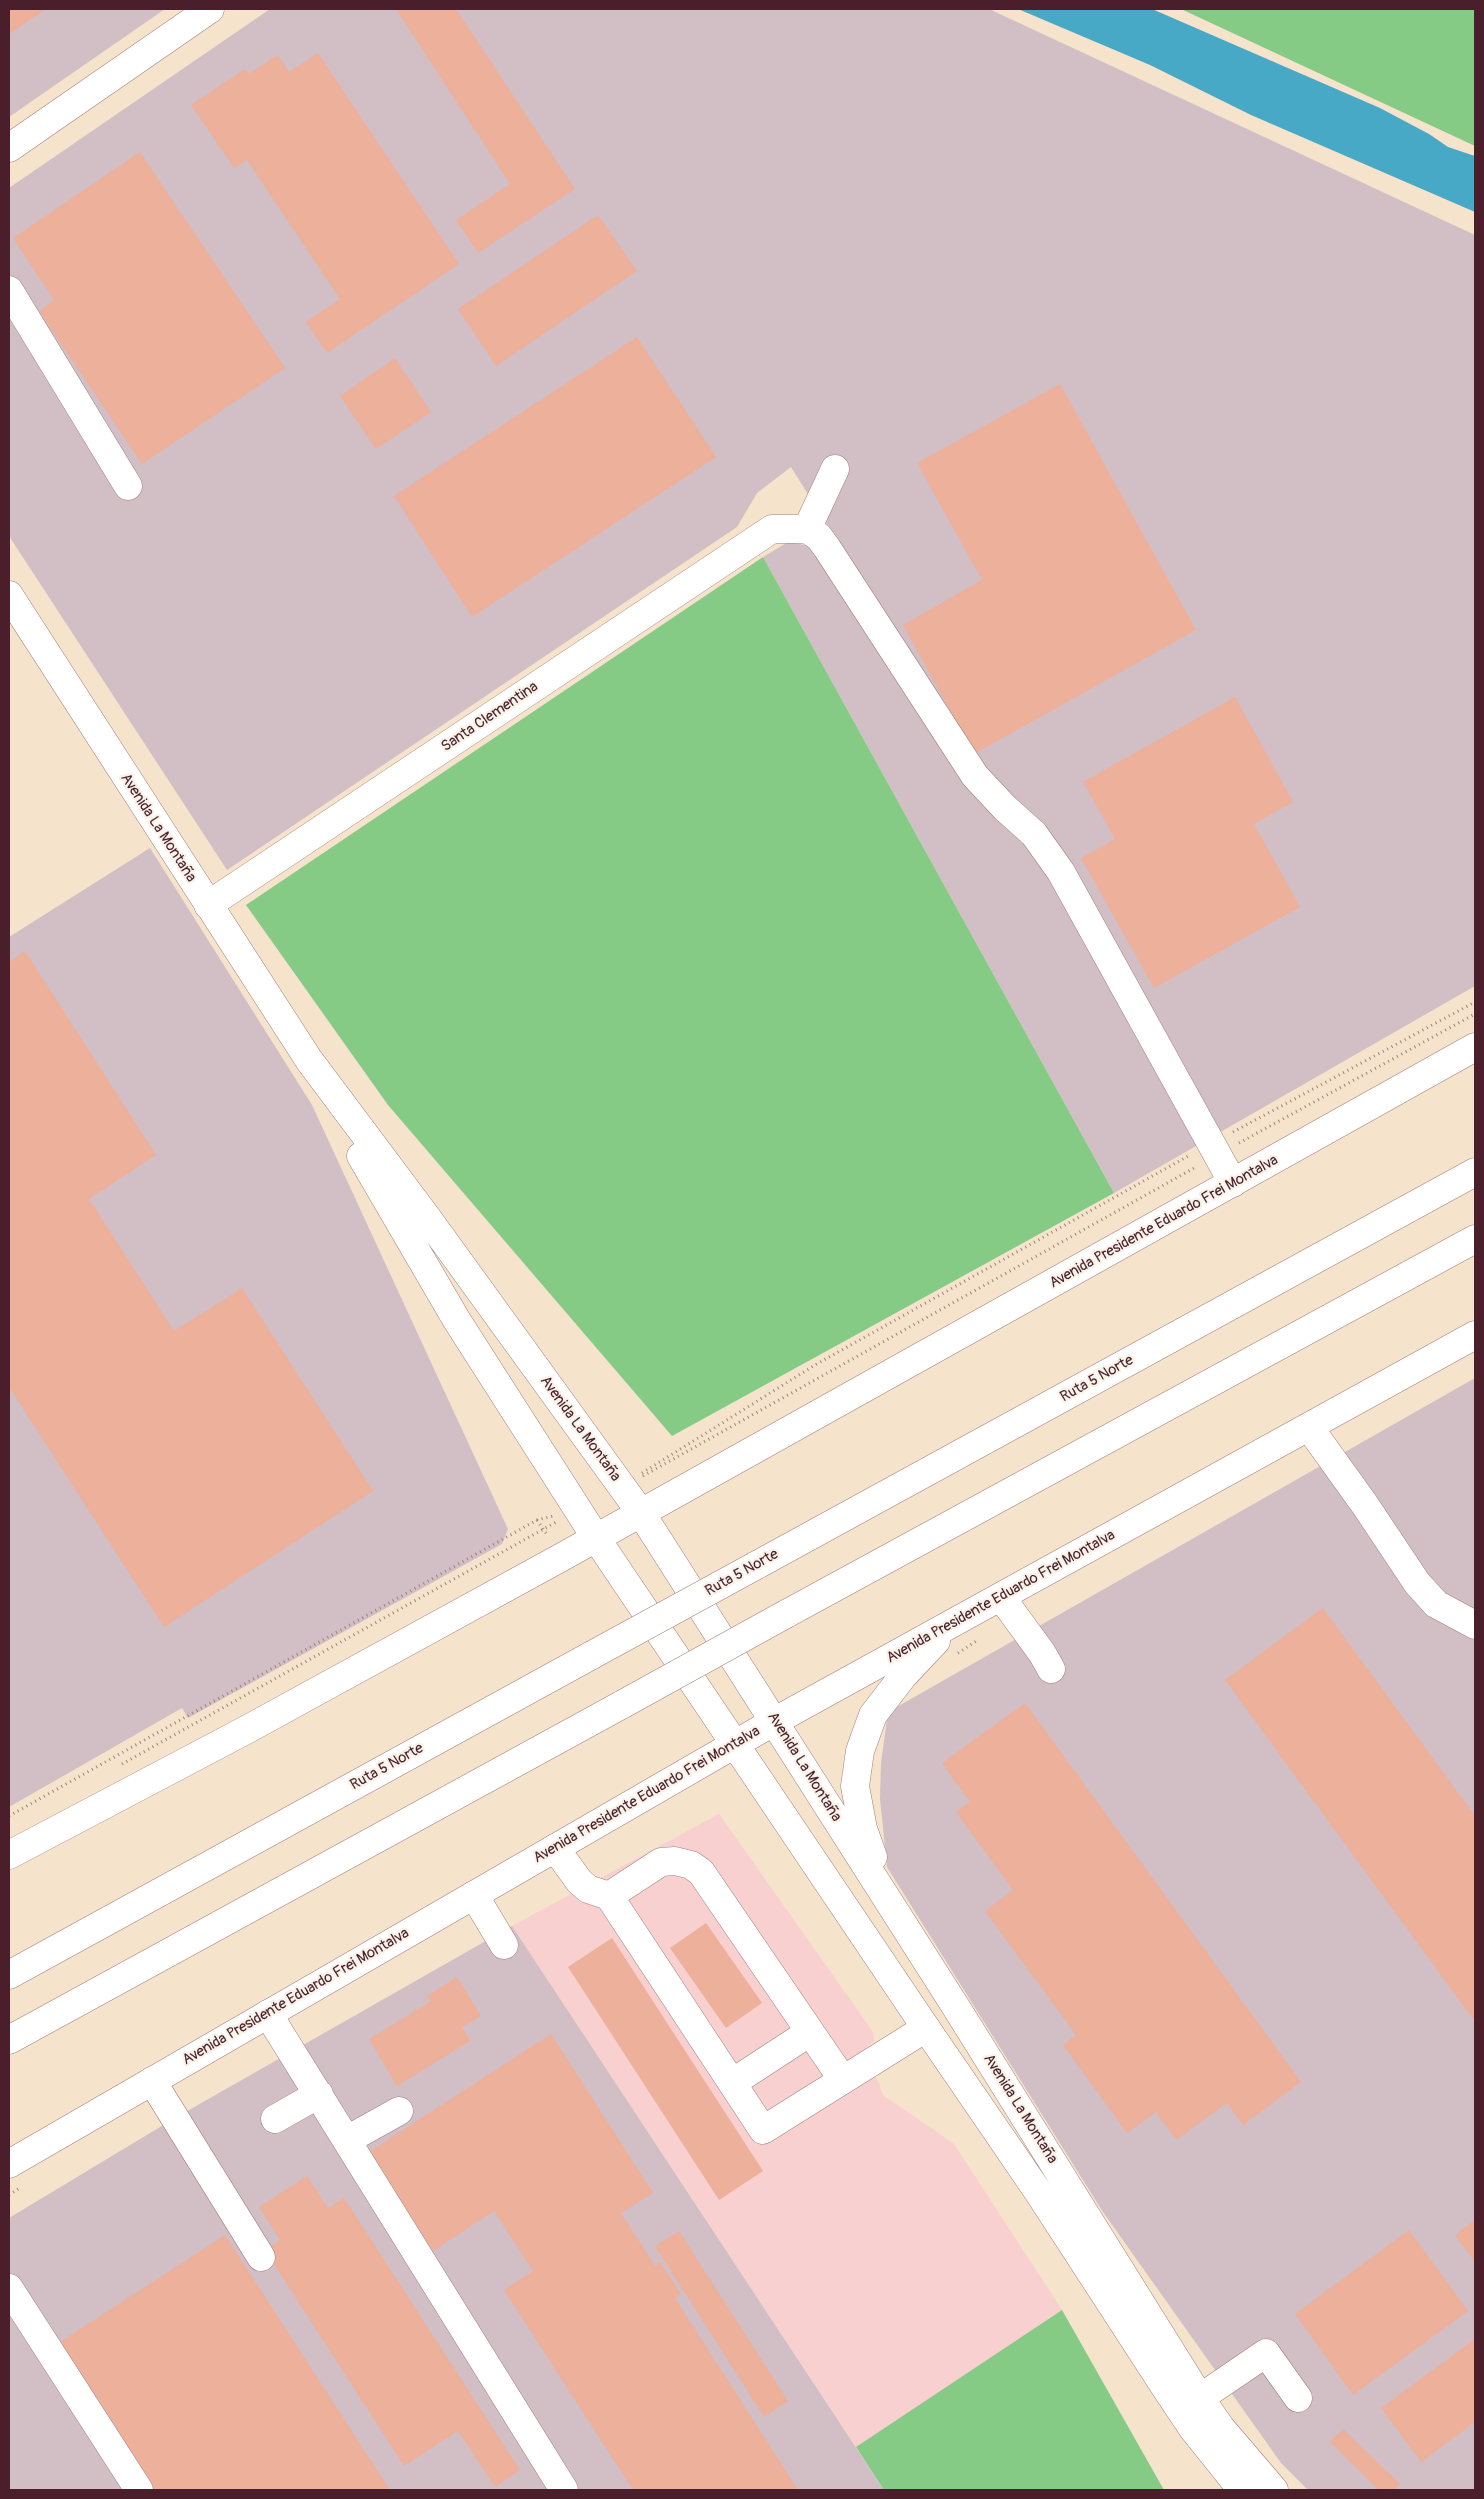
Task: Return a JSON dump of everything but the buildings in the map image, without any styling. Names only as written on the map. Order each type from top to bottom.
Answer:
[{"type":"main road","points":[[9,148],[210,9]]},
{"type":"main road","points":[[9,290],[128,486]]},
{"type":"main road","points":[[835,469],[807,529],[819,537],[827,548],[975,776],[1005,808],[1034,834],[1061,872],[1233,1183]]},
{"type":"main road","name":"Santa Clementina","points":[[208,905],[772,529],[807,529]]},
{"type":"main road","name":"Avenida La Montaña","points":[[9,595],[308,1060],[417,1255],[596,1538],[1039,2193],[1167,2390],[1193,2428],[1242,2490]]},
{"type":"main road","name":"Avenida Presidente Eduardo Frei Montalva","points":[[9,1855],[246,1730],[596,1538],[1475,1047]]},
{"type":"main road","name":"Avenida La Montaña","points":[[308,1060],[623,1486],[775,1721],[1200,2398],[1221,2428],[1274,2490]]},
{"type":"main road","name":"Ruta 5 Norte","points":[[9,1975],[1475,1172]]},
{"type":"main road","points":[[9,2040],[1475,1239]]},
{"type":"main road","name":"Avenida Presidente Eduardo Frei Montalva","points":[[9,2164],[775,1721],[1308,1427],[1473,1340]]},
{"type":"main road","points":[[1308,1427],[1365,1505],[1417,1583],[1436,1604],[1475,1625]]},
{"type":"main road","points":[[1001,1597],[1042,1653],[1051,1669]]},
{"type":"main road","points":[[896,1914],[863,1829],[856,1786],[856,1768],[866,1731],[873,1716],[903,1676],[951,1625]]},
{"type":"main road","points":[[555,1848],[579,1881],[588,1889],[609,1896],[763,2130],[926,2028]]},
{"type":"main road","points":[[609,1896],[661,1862],[675,1861],[691,1865],[701,1872],[843,2080]]},
{"type":"main road","points":[[474,1895],[504,1945]]},
{"type":"main road","points":[[268,2014],[320,2094],[564,2490]]},
{"type":"main road","points":[[732,2083],[810,2032]]},
{"type":"main road","points":[[152,2081],[261,2257]]},
{"type":"main road","points":[[274,2119],[320,2094]]},
{"type":"main road","points":[[347,2140],[399,2111]]},
{"type":"main road","points":[[9,2288],[140,2490]]},
{"type":"main road","points":[[1200,2398],[1266,2353],[1298,2398]]},
{"type":"path","points":[[623,1486],[1475,1002]]},
{"type":"path","points":[[623,1486],[815,1365],[1215,1149],[1475,1014]]},
{"type":"path","points":[[121,1766],[578,1510]]},
{"type":"path","points":[[9,1816],[537,1520],[578,1510]]},
{"type":"shaded area","points":[[9,9],[165,9],[9,117]]},
{"type":"shaded area","points":[[270,9],[989,9],[1475,235],[1475,986],[1114,1193],[763,557],[788,542],[805,545],[829,528],[791,467],[757,493],[737,527],[227,870],[9,536],[9,188]]},
{"type":"shaded area","points":[[150,848],[312,1105],[508,1529],[502,1544],[188,1718],[182,1708],[9,1807],[9,937]]},
{"type":"shaded area","points":[[1475,1378],[1475,2490],[1308,2490],[1281,2463],[1103,2212],[887,1867],[880,1799],[881,1763],[888,1712]]},
{"type":"shaded area","points":[[719,1814],[873,2032],[874,2041],[860,2054],[879,2083],[883,2095],[954,2144],[1062,2310],[856,2447],[512,1926]]},
{"type":"shaded area","points":[[512,1926],[884,2490],[9,2490],[9,2218],[175,2118]]},
{"type":"green space","points":[[1181,9],[1475,9],[1475,146]]},
{"type":"green space","points":[[763,557],[1114,1193],[672,1436],[388,1105],[246,905]]},
{"type":"green space","points":[[1062,2310],[1164,2490],[884,2490],[856,2447]]},
{"type":"water","points":[[1018,9],[1152,9],[1380,108],[1429,134],[1448,147],[1475,156],[1475,212],[1251,115],[1150,65]]}]
